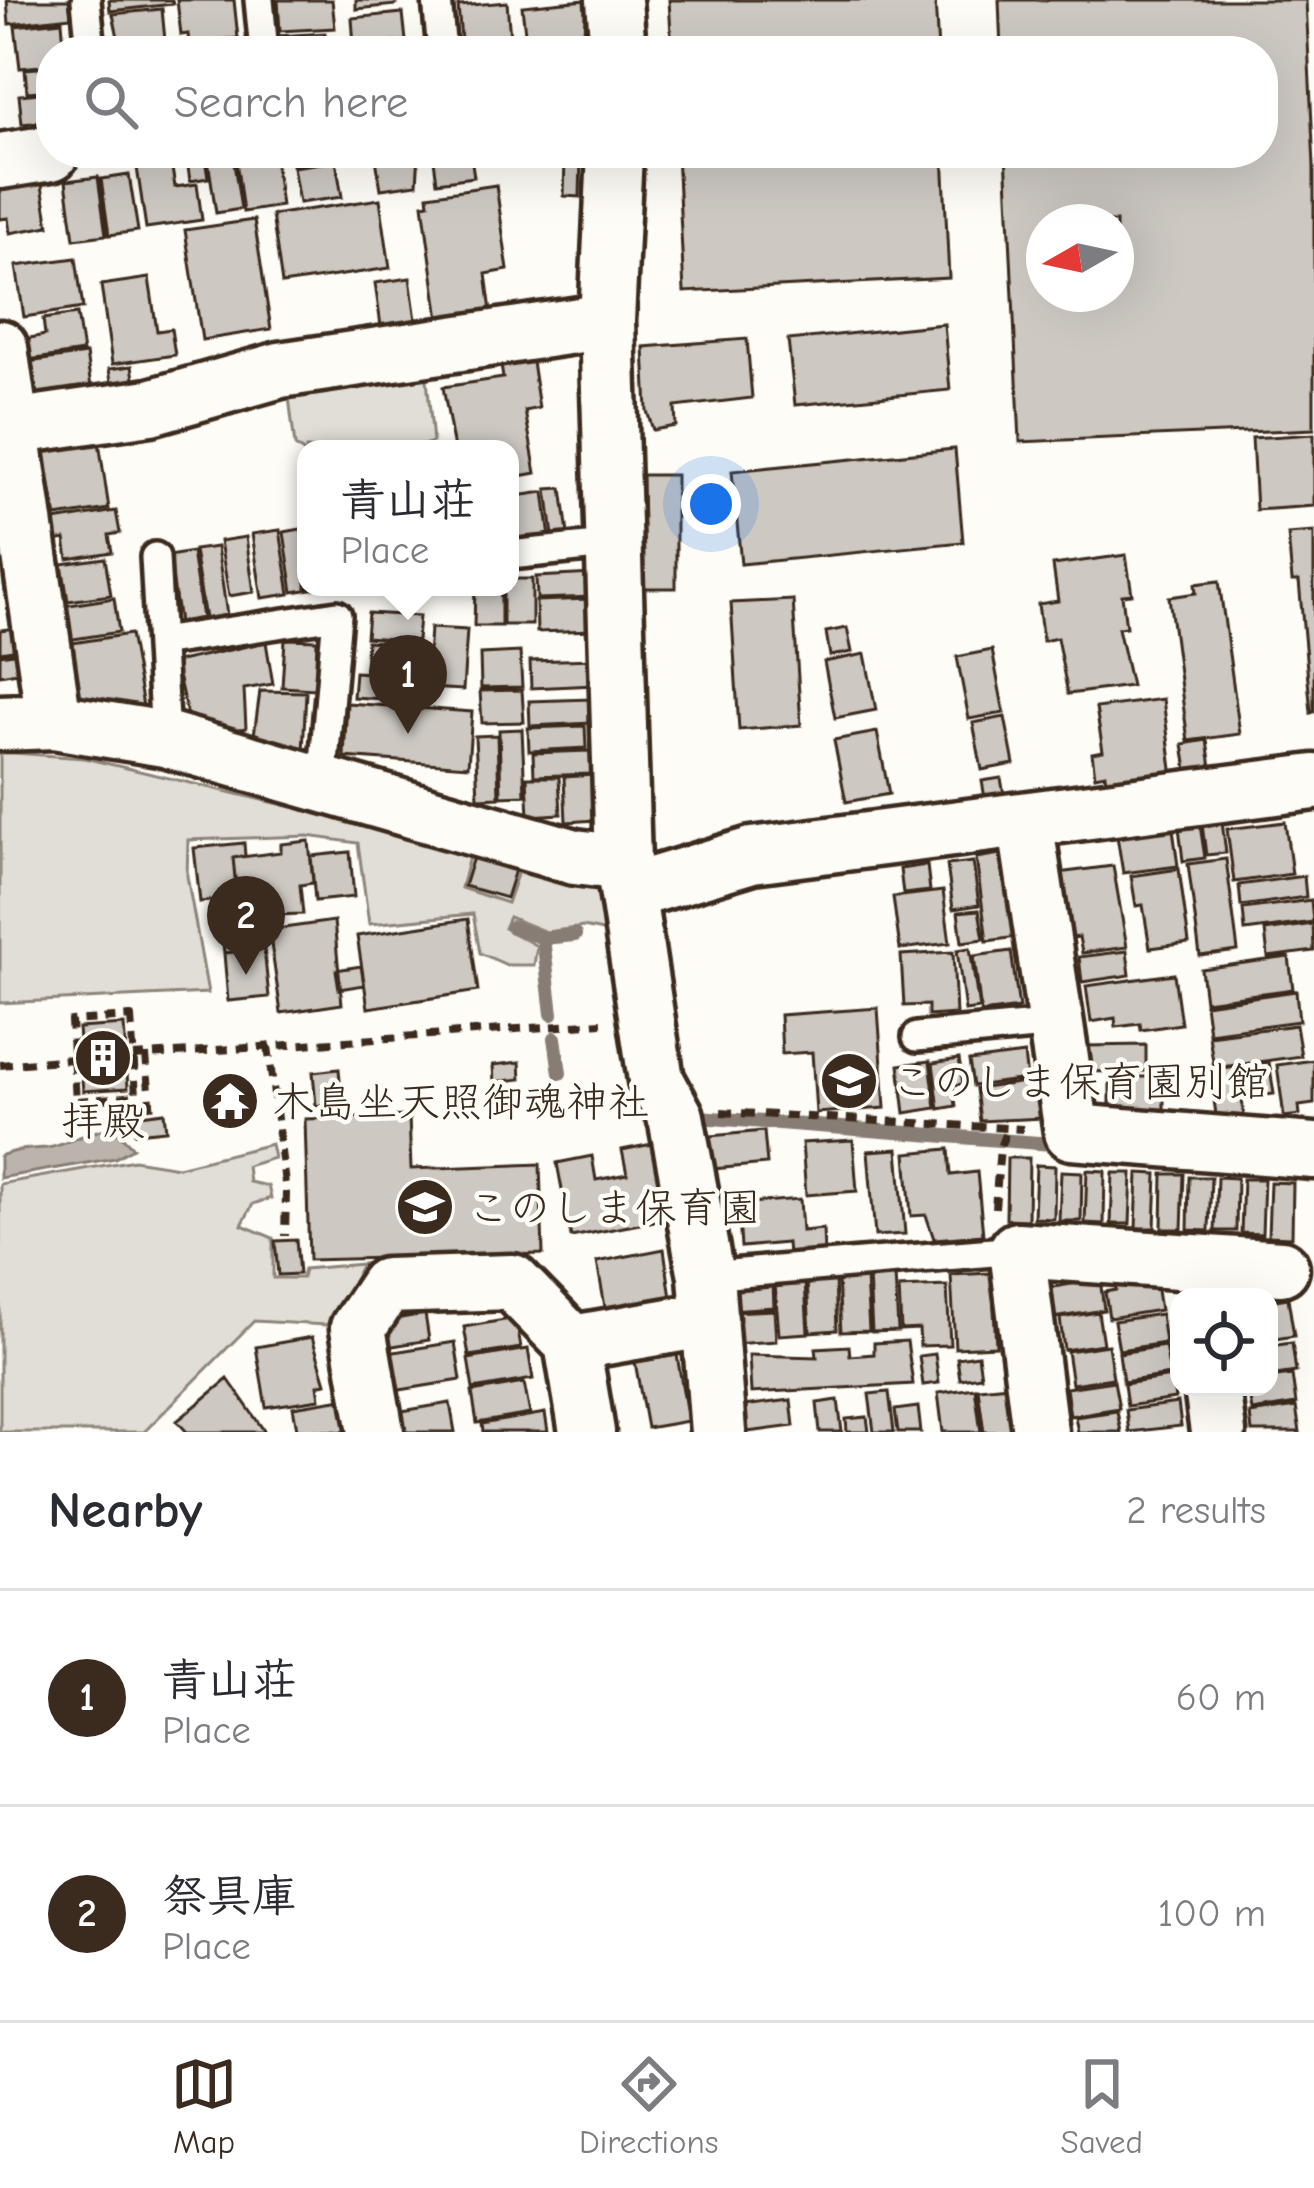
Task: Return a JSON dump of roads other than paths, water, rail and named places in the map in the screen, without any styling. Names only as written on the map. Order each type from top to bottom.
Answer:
[{"type":"street","points":[[614,0],[616,36]]},
{"type":"street","points":[[0,161],[36,155]]},
{"type":"street","points":[[613,168],[607,322],[626,878],[656,1080],[676,1118],[708,1298],[718,1432]]},
{"type":"street","points":[[12,427],[150,407],[280,370],[607,322]]},
{"type":"street","points":[[0,348],[54,721]]},
{"type":"street","points":[[0,723],[54,721],[165,739],[575,856],[626,878],[752,855],[1314,782]]},
{"type":"street","points":[[1024,820],[1072,1132],[1314,1151]]},
{"type":"street","points":[[1040,1432],[1010,1250],[1199,1281],[1281,1268]]},
{"type":"street","points":[[376,1432],[358,1328],[386,1286],[512,1282],[572,1343],[586,1432]]},
{"type":"street","points":[[572,1343],[708,1298]]},
{"type":"street","points":[[1213,1396],[1218,1432]]},
{"type":"lane","points":[[86,0],[90,36]]},
{"type":"lane","points":[[259,0],[263,36]]},
{"type":"lane","points":[[437,0],[441,36]]},
{"type":"lane","points":[[519,555],[617,544]]},
{"type":"lane","points":[[155,557],[165,739]]},
{"type":"lane","points":[[160,642],[337,615],[322,785]]},
{"type":"lane","points":[[917,1037],[1056,1024]]},
{"type":"lane","points":[[708,1298],[1010,1250]]},
{"type":"waterway","points":[[512,927],[543,938],[552,1014]]},
{"type":"waterway","points":[[543,938],[575,935]]},
{"type":"waterway","points":[[555,1038],[560,1073]]},
{"type":"waterway","points":[[699,1117],[1065,1145]]},
{"type":"place","name":"青山荘","points":[[408,734]]},
{"type":"place","name":"祭具庫","points":[[246,975]]},
{"type":"place","name":"拝殿","points":[[103,1058]]},
{"type":"place","name":"このしま保育園別館","points":[[849,1081]]},
{"type":"place","name":"木島坐天照御魂神社","points":[[230,1101]]},
{"type":"place","name":"このしま保育園","points":[[425,1207]]}]
